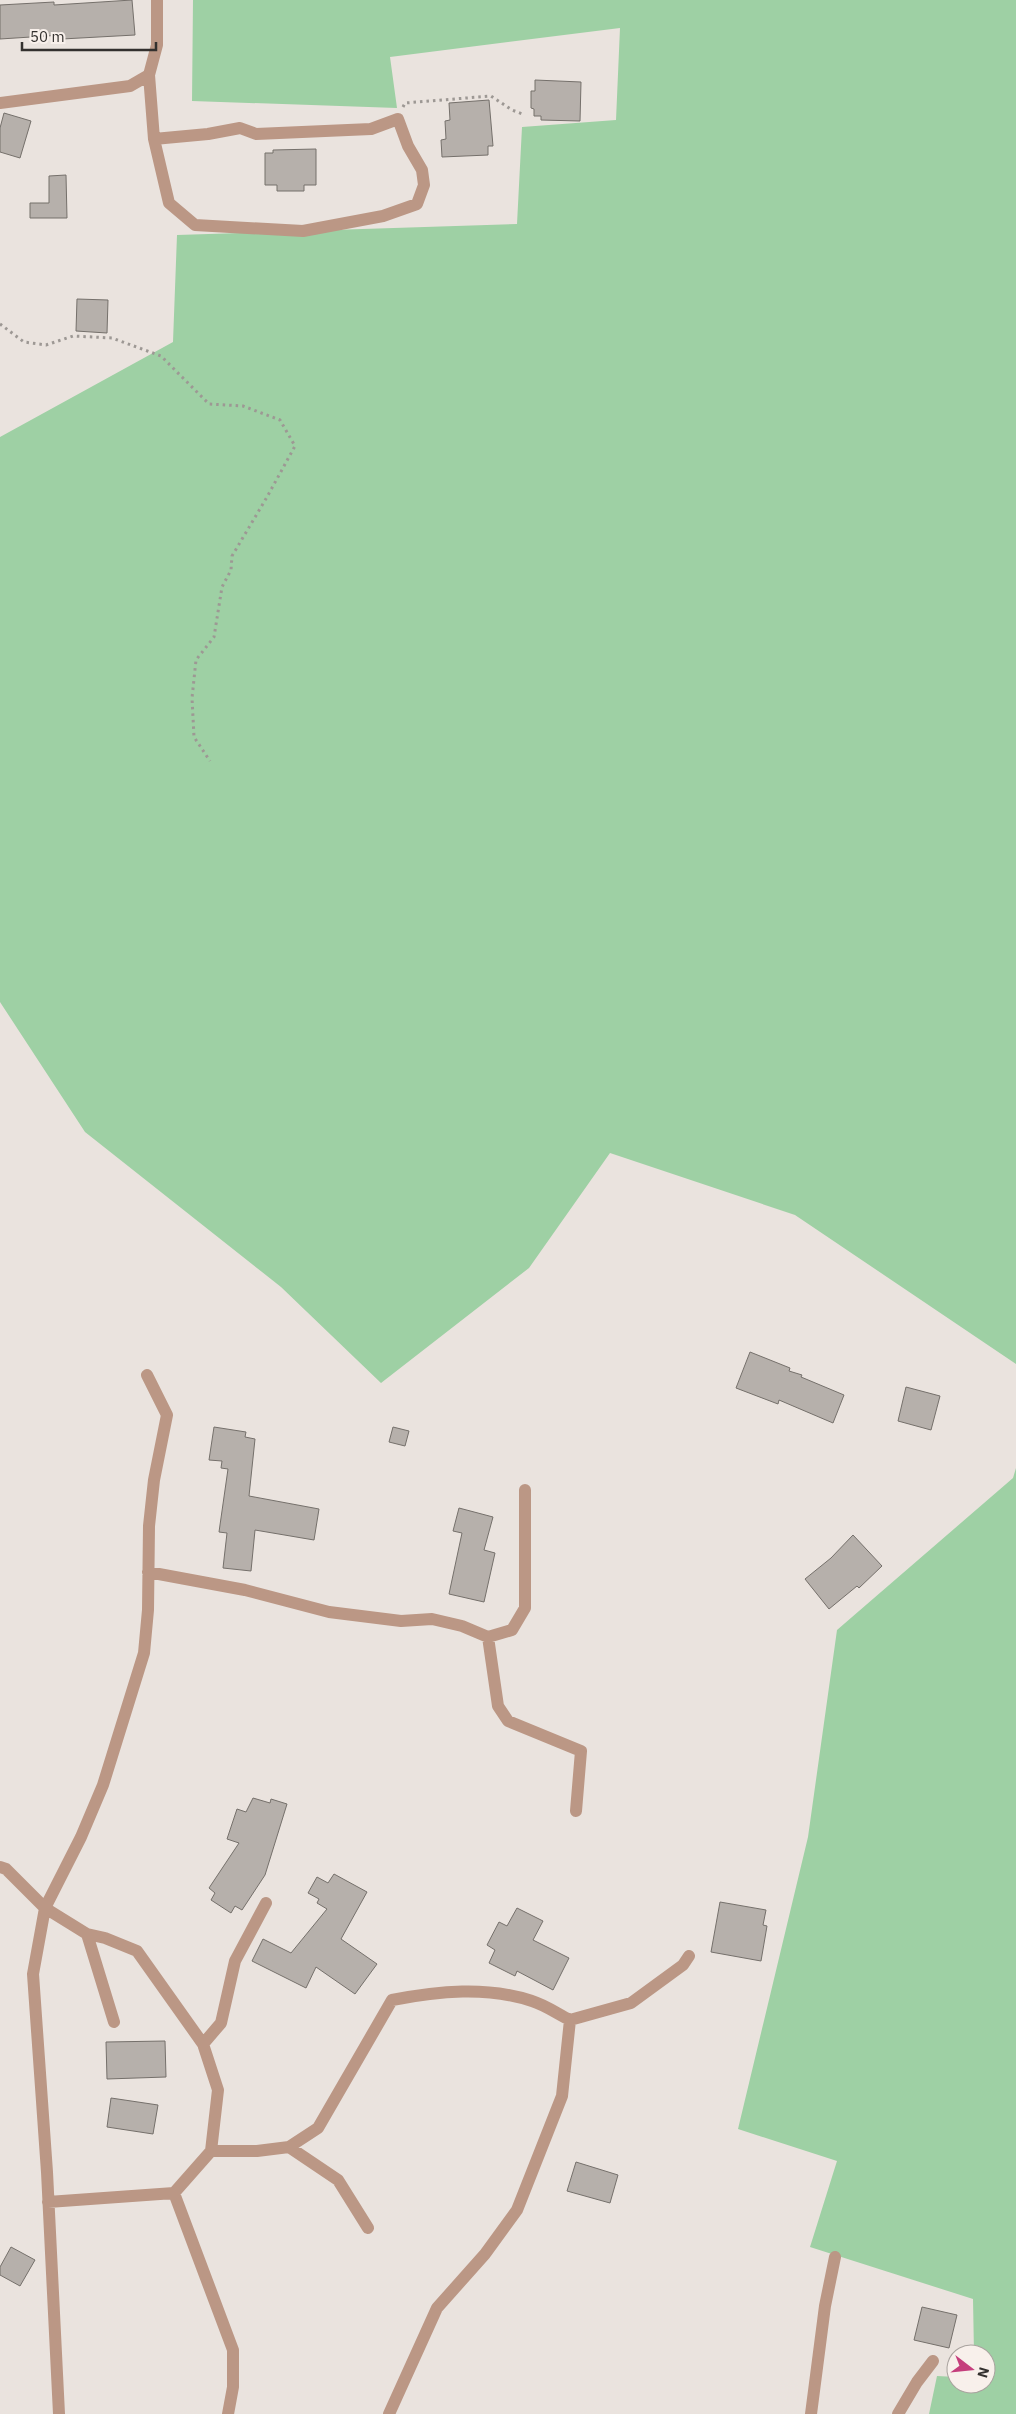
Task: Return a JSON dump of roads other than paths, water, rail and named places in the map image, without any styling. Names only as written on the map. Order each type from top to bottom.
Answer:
[{"type":"street","points":[[154,139],[208,134],[240,128],[256,134],[371,129],[398,119],[408,146],[422,170],[424,185],[417,204],[383,216],[304,231],[195,225],[169,203],[154,139],[149,75],[157,45],[156,0]]},
{"type":"street","points":[[0,103],[130,86],[149,75]]},
{"type":"street","points":[[59,2414],[48,2202],[33,1974],[45,1908],[81,1837],[103,1785],[144,1653],[149,1526],[154,1480],[167,1415],[148,1375]]},
{"type":"street","points":[[148,1572],[245,1590],[329,1612],[401,1621],[432,1620],[462,1626],[488,1637],[512,1630],[525,1608],[525,1490]]},
{"type":"street","points":[[488,1637],[498,1706],[508,1720],[580,1752],[576,1811]]},
{"type":"street","points":[[0,1866],[6,1869],[45,1908],[87,1934],[105,1938],[137,1950],[203,2044],[218,2090],[211,2151],[174,2192],[48,2202]]},
{"type":"street","points":[[203,2044],[221,2023],[235,1960],[266,1903]]},
{"type":"street","points":[[87,1934],[114,2022]]},
{"type":"street","points":[[211,2151],[257,2151],[289,2147],[318,2128],[392,2000],[428,1993],[476,1991],[533,2001],[570,2020],[630,2003],[683,1965],[689,1956]]},
{"type":"street","points":[[389,2414],[437,2308],[485,2254],[516,2210],[562,2096],[570,2020]]},
{"type":"street","points":[[289,2147],[338,2180],[368,2228]]},
{"type":"street","points":[[174,2192],[233,2350],[234,2387],[228,2414]]},
{"type":"street","points":[[811,2414],[825,2306],[835,2257]]},
{"type":"street","points":[[898,2414],[917,2382],[933,2361]]}]
